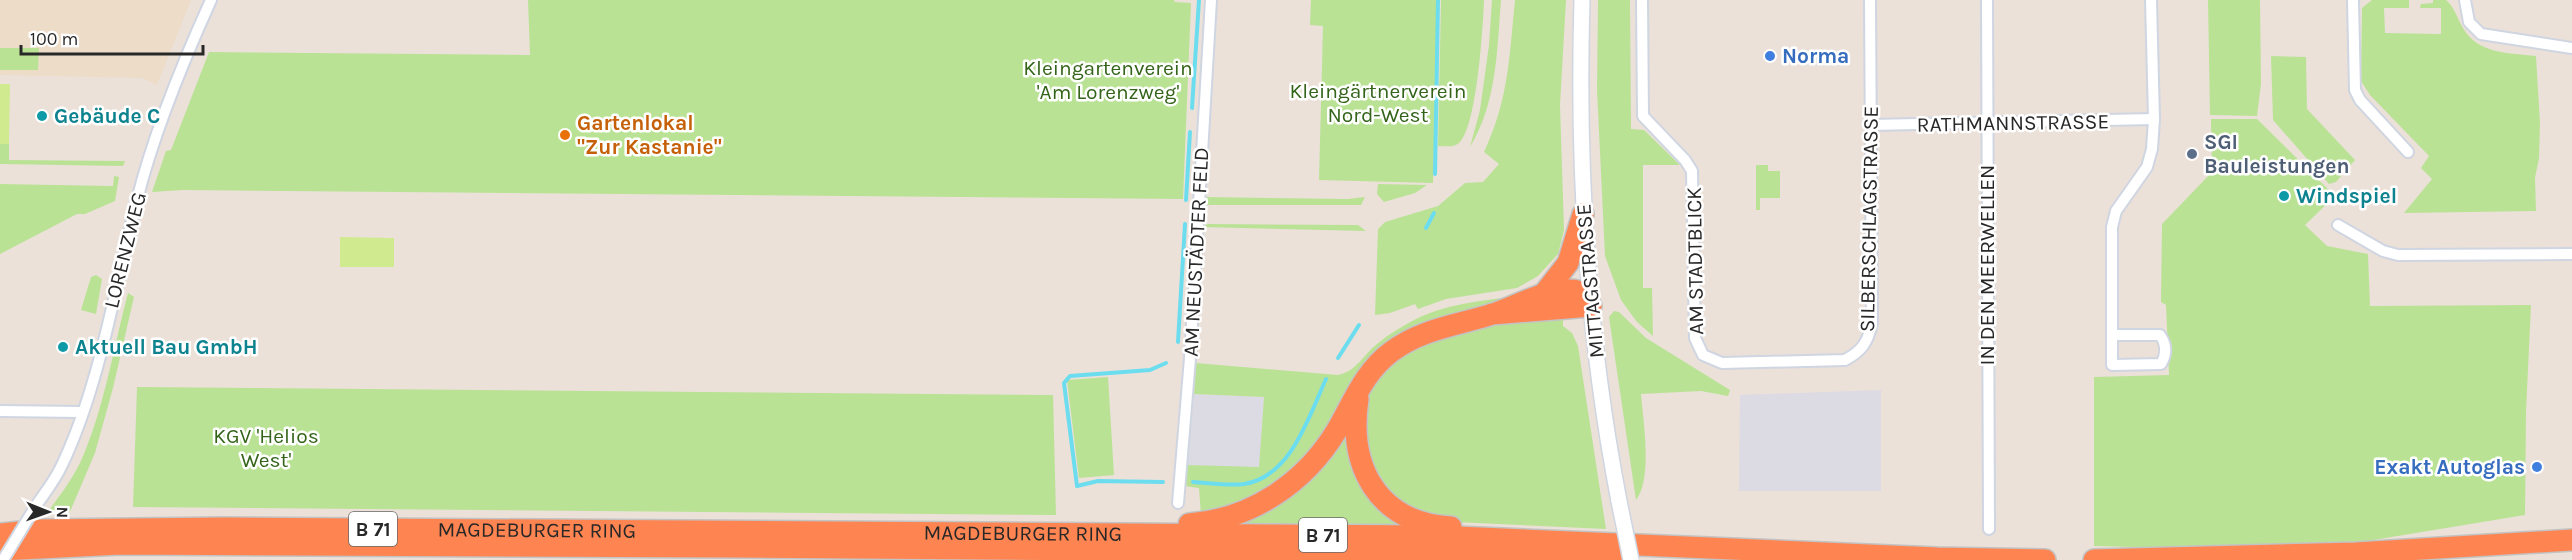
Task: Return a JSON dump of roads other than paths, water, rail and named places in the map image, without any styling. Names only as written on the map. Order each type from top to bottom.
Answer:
[{"type":"highway","points":[[1543,296],[1568,262],[1583,214]]},
{"type":"highway","points":[[1151,560],[1107,558],[1095,541],[1116,524],[1209,521],[1239,513],[1265,501],[1298,478],[1318,457],[1361,387],[1380,361],[1407,341],[1442,327],[1492,314],[1557,291],[1574,290],[1586,296],[1591,306],[1492,314]]},
{"type":"highway","points":[[1361,387],[1356,428],[1359,458],[1369,481],[1392,506],[1414,518],[1439,526],[1528,531],[1547,540]]},
{"type":"highway","name":"MAGDEBURGER RING","points":[[0,534],[39,530],[202,528],[1095,541],[1612,560]]},
{"type":"highway","points":[[2512,544],[2523,534],[2572,530]]},
{"type":"highway","name":"MAGDEBURGER RING","points":[[0,550],[74,545],[228,544],[1547,540],[1783,552],[2045,560]]},
{"type":"highway","points":[[2094,560],[2345,554],[2572,540]]},
{"type":"highway","points":[[104,560],[136,554],[214,554],[228,544]]},
{"type":"highway","points":[[2485,560],[2572,554]]},
{"type":"street","name":"LORENZWEG","points":[[3,560],[60,469],[82,412],[140,187],[175,86],[211,0]]},
{"type":"street","name":"AM NEUSTÄDTER FELD","points":[[1178,503],[1211,0]]},
{"type":"street","name":"MITTAGSTRASSE","points":[[1582,0],[1579,110],[1583,214],[1591,306],[1600,385],[1631,560]]},
{"type":"street","name":"AM STADTBLICK","points":[[1642,0],[1643,116],[1685,160],[1692,171],[1695,334],[1698,349],[1707,358]]},
{"type":"street","name":"SILBERSCHLAGSTRASSE","points":[[1707,358],[1722,363],[1831,362],[1845,360],[1857,354],[1868,341],[1872,323],[1870,0]]},
{"type":"street","name":"IN DEN MEERWELLEN","points":[[1986,0],[1989,529]]},
{"type":"street","points":[[2112,336],[2160,335],[2164,342],[2164,358],[2161,364],[2112,365],[2112,336],[2113,220],[2121,202],[2149,162],[2153,143],[2151,0]]},
{"type":"street","points":[[2353,0],[2355,90],[2360,100],[2408,152]]},
{"type":"street","points":[[2465,0],[2469,22],[2478,33],[2572,48]]},
{"type":"street","name":"RATHMANNSTRASSE","points":[[1871,125],[2154,120]]},
{"type":"street","points":[[2338,225],[2383,251],[2397,255],[2572,254]]},
{"type":"street","points":[[0,411],[82,412]]},
{"type":"waterway","points":[[1192,108],[1199,0]]},
{"type":"waterway","points":[[1435,174],[1438,0]]},
{"type":"waterway","points":[[1186,200],[1190,132]]},
{"type":"waterway","points":[[1426,228],[1434,213]]},
{"type":"waterway","points":[[1178,342],[1185,224]]},
{"type":"waterway","points":[[1338,358],[1359,325]]},
{"type":"waterway","points":[[1163,482],[1098,481],[1077,486],[1064,383],[1070,376],[1150,370],[1166,363]]},
{"type":"waterway","points":[[1193,482],[1244,484],[1260,479],[1274,470],[1296,443],[1326,379]]},
{"type":"place","name":"Norma","points":[[1770,56]]},
{"type":"place","name":"Gebäude C","points":[[42,116]]},
{"type":"place","name":"Gartenlokal \"Zur Kastanie\"","points":[[565,135]]},
{"type":"place","name":"SGI Bauleistungen","points":[[2192,154]]},
{"type":"place","name":"Windspiel","points":[[2284,196]]},
{"type":"place","name":"Aktuell Bau GmbH","points":[[63,347]]},
{"type":"place","name":"Exakt Autoglas","points":[[2537,467]]},
{"type":"park label","name":"Kleingartenverein 'Am Lorenzweg'","points":[[1108,80]]},
{"type":"park label","name":"Kleingärtnerverein Nord-West","points":[[1378,103]]},
{"type":"park label","name":"KGV 'Helios West'","points":[[266,448]]}]
